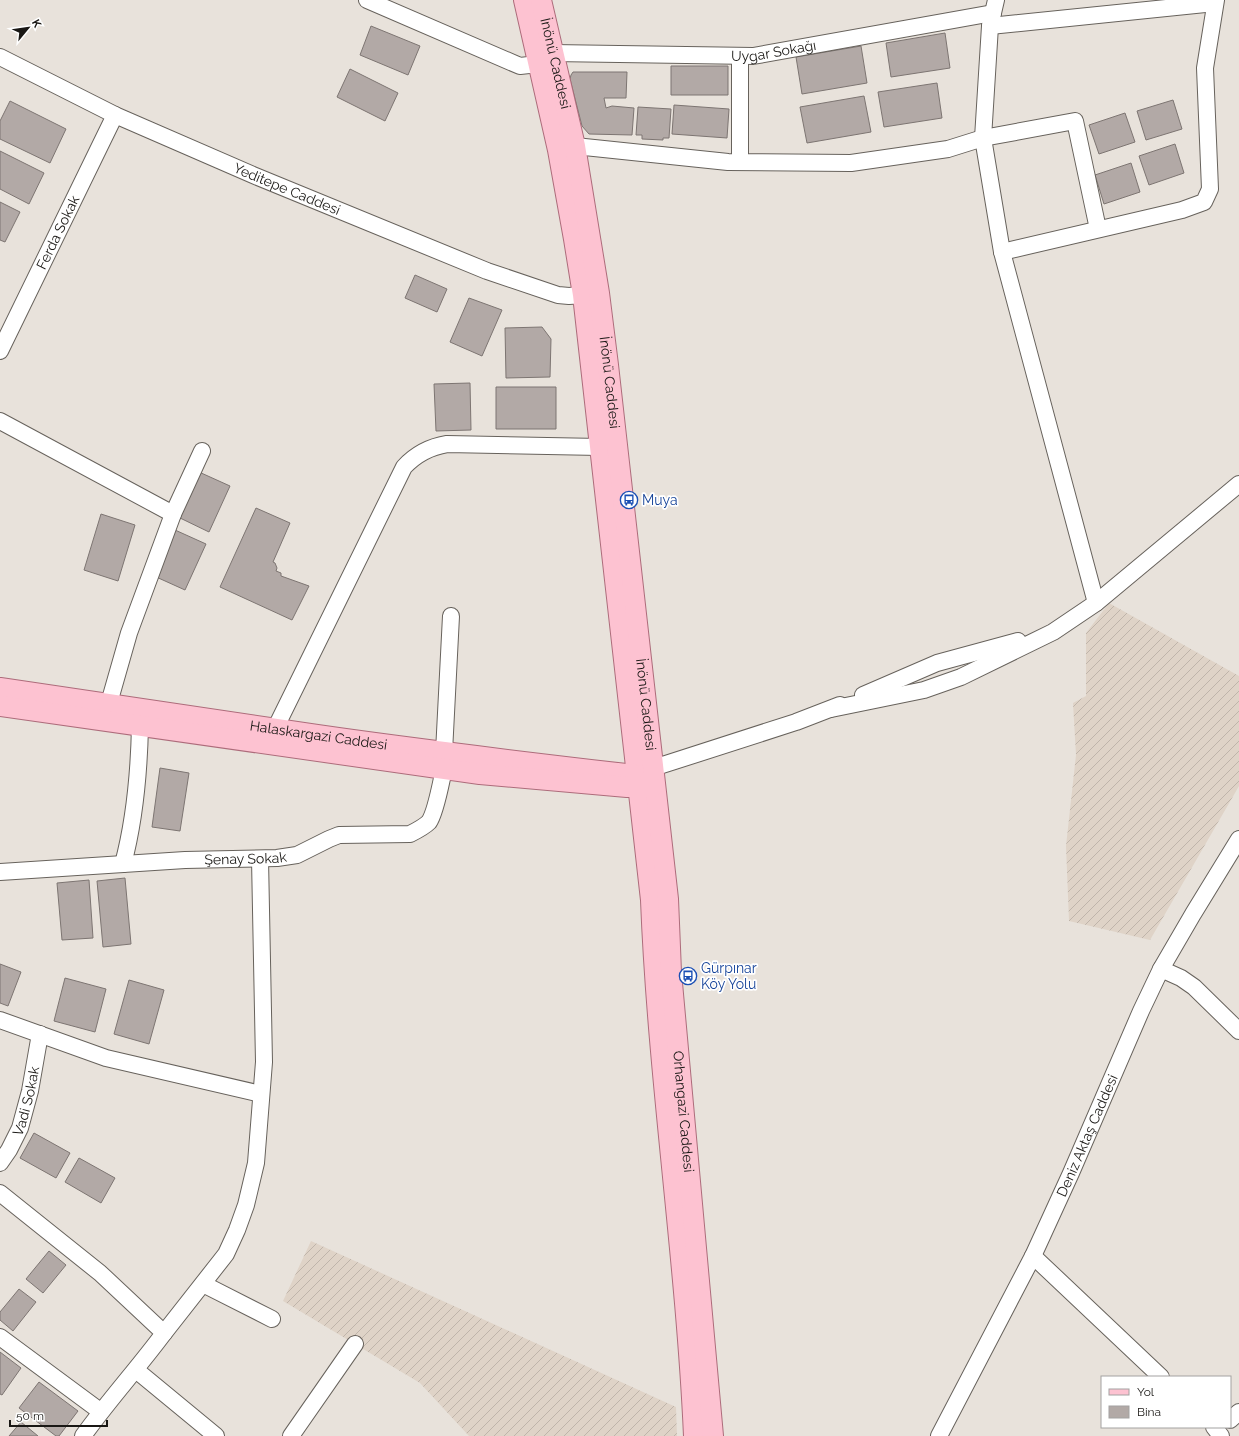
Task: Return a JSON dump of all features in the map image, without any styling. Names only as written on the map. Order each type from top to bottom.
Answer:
[{"type":"main road","points":[[524,0],[545,58],[566,148],[582,238],[583,295],[600,365]]},
{"type":"main road","name":"İnönü Caddesi","points":[[541,0],[545,58]]},
{"type":"main road","name":"İnönü Caddesi","points":[[582,238],[599,293],[600,365]]},
{"type":"main road","name":"Orhangazi Caddesi","points":[[600,365],[660,900],[662,971],[692,1284],[704,1435]]},
{"type":"main road","name":"Halaskargazi Caddesi","points":[[0,688],[108,712],[271,736]]},
{"type":"main road","points":[[0,706],[108,712],[140,726],[271,736],[444,761],[480,774],[646,779]]},
{"type":"street","name":"Uygar Sokağı","points":[[367,0],[520,66],[545,58],[760,55],[993,13],[1216,2]]},
{"type":"street","points":[[1002,252],[1182,210],[1204,202],[1210,189],[1205,68],[1216,2]]},
{"type":"street","points":[[993,13],[983,138],[1002,252],[1096,603]]},
{"type":"street","points":[[740,56],[740,162]]},
{"type":"street","name":"Yeditepe Caddesi","points":[[0,58],[116,114],[253,175],[487,271],[558,295],[583,295]]},
{"type":"street","name":"Ferda Sokak","points":[[0,351],[116,114]]},
{"type":"street","points":[[566,148],[728,162],[851,163],[948,149],[983,138],[1075,121],[1098,229]]},
{"type":"street","points":[[0,421],[173,514]]},
{"type":"street","points":[[271,736],[404,467],[411,460],[428,449],[447,444],[608,447]]},
{"type":"street","points":[[108,712],[129,633],[173,514],[202,451]]},
{"type":"street","points":[[646,779],[714,749],[831,709],[937,663],[1053,632],[1096,603],[1239,484]]},
{"type":"street","name":"Şenay Sokak","points":[[0,872],[185,860],[278,858],[297,855],[329,839],[339,836],[410,834],[418,830],[429,822],[434,810],[444,761],[451,616]]},
{"type":"street","points":[[123,864],[130,837],[139,772],[140,726]]},
{"type":"street","name":"Deniz Aktaş Caddesi","points":[[939,1436],[1033,1256],[1161,969],[1192,914],[1239,839]]},
{"type":"street","points":[[82,1436],[100,1411],[136,1370],[226,1254],[246,1205],[256,1163],[264,1062],[260,859]]},
{"type":"street","points":[[1161,969],[1182,978],[1194,987],[1239,1031]]},
{"type":"street","points":[[0,1020],[106,1058],[261,1094]]},
{"type":"street","name":"Vadi Sokak","points":[[0,1163],[9,1150],[20,1128],[30,1091],[40,1034]]},
{"type":"street","points":[[0,1193],[100,1273],[164,1333]]},
{"type":"street","points":[[1033,1256],[1160,1376]]},
{"type":"street","points":[[203,1284],[272,1319]]},
{"type":"street","points":[[0,1337],[100,1411]]},
{"type":"street","points":[[291,1436],[355,1344]]},
{"type":"street","points":[[136,1370],[216,1436]]},
{"type":"street","points":[[1231,1419],[1239,1412]]},
{"type":"shaded area","points":[[1109,603],[1239,676],[1239,786],[1150,940],[1069,921],[1066,846],[1076,755],[1073,703],[1086,696],[1086,633]]},
{"type":"shaded area","points":[[311,1241],[676,1407],[677,1436],[469,1436],[420,1383],[283,1301]]},
{"type":"building","points":[[371,26],[420,46],[408,75],[360,55]]},
{"type":"building","points":[[945,33],[950,68],[891,77],[886,43]]},
{"type":"building","points":[[861,46],[867,83],[802,94],[796,57]]},
{"type":"building","points":[[671,66],[728,66],[728,95],[671,95]]},
{"type":"building","points":[[350,69],[398,93],[385,121],[337,97]]},
{"type":"building","points":[[573,72],[627,72],[626,98],[604,98],[606,108],[612,106],[634,108],[632,135],[589,134],[582,126],[570,79]]},
{"type":"building","points":[[937,83],[942,118],[884,127],[878,92]]},
{"type":"building","points":[[864,96],[871,132],[807,143],[800,107]]},
{"type":"building","points":[[1173,100],[1182,129],[1146,140],[1137,111]]},
{"type":"building","points":[[10,101],[66,129],[50,163],[0,139],[0,121]]},
{"type":"building","points":[[674,105],[729,109],[727,138],[672,134]]},
{"type":"building","points":[[638,107],[671,109],[669,138],[663,138],[663,140],[642,139],[642,135],[636,135]]},
{"type":"building","points":[[1125,113],[1135,142],[1099,154],[1089,125]]},
{"type":"building","points":[[1175,144],[1184,173],[1149,185],[1139,156]]},
{"type":"building","points":[[0,151],[44,173],[29,204],[0,189]]},
{"type":"building","points":[[1131,163],[1140,192],[1104,204],[1095,175]]},
{"type":"building","points":[[0,202],[20,212],[5,242],[0,240]]},
{"type":"building","points":[[415,275],[447,289],[437,312],[405,298]]},
{"type":"building","points":[[469,298],[502,310],[482,356],[450,342]]},
{"type":"building","points":[[542,327],[551,339],[550,377],[506,378],[505,328]]},
{"type":"building","points":[[470,383],[471,430],[436,431],[434,384]]},
{"type":"building","points":[[496,387],[556,387],[556,429],[496,429]]},
{"type":"building","points":[[199,472],[230,486],[209,532],[178,517]]},
{"type":"building","points":[[256,508],[290,523],[273,562],[277,568],[276,571],[281,573],[281,576],[309,586],[292,620],[220,587]]},
{"type":"building","points":[[101,514],[135,525],[118,581],[84,570]]},
{"type":"building","points":[[175,530],[206,544],[185,590],[154,576]]},
{"type":"building","points":[[160,768],[189,773],[180,831],[152,827]]},
{"type":"building","points":[[125,878],[131,944],[103,947],[97,881]]},
{"type":"building","points":[[89,880],[93,938],[62,940],[57,883]]},
{"type":"building","points":[[0,964],[21,972],[8,1006],[0,1003]]},
{"type":"building","points":[[65,978],[106,989],[95,1032],[54,1021]]},
{"type":"building","points":[[129,980],[164,990],[149,1044],[114,1034]]},
{"type":"building","points":[[34,1133],[70,1153],[56,1178],[20,1158]]},
{"type":"building","points":[[79,1158],[115,1178],[101,1203],[65,1182]]},
{"type":"building","points":[[49,1251],[66,1265],[43,1293],[26,1279]]},
{"type":"building","points":[[19,1289],[36,1302],[13,1331],[0,1320],[0,1312]]},
{"type":"building","points":[[0,1352],[21,1368],[2,1395],[0,1394]]},
{"type":"building","points":[[39,1382],[78,1411],[59,1436],[56,1436],[19,1408]]},
{"type":"building","points":[[21,1422],[38,1436],[9,1436]]},
{"type":"place","name":"Muya","points":[[629,500]]},
{"type":"place","name":"Gürpınar Köy Yolu","points":[[688,976]]}]
